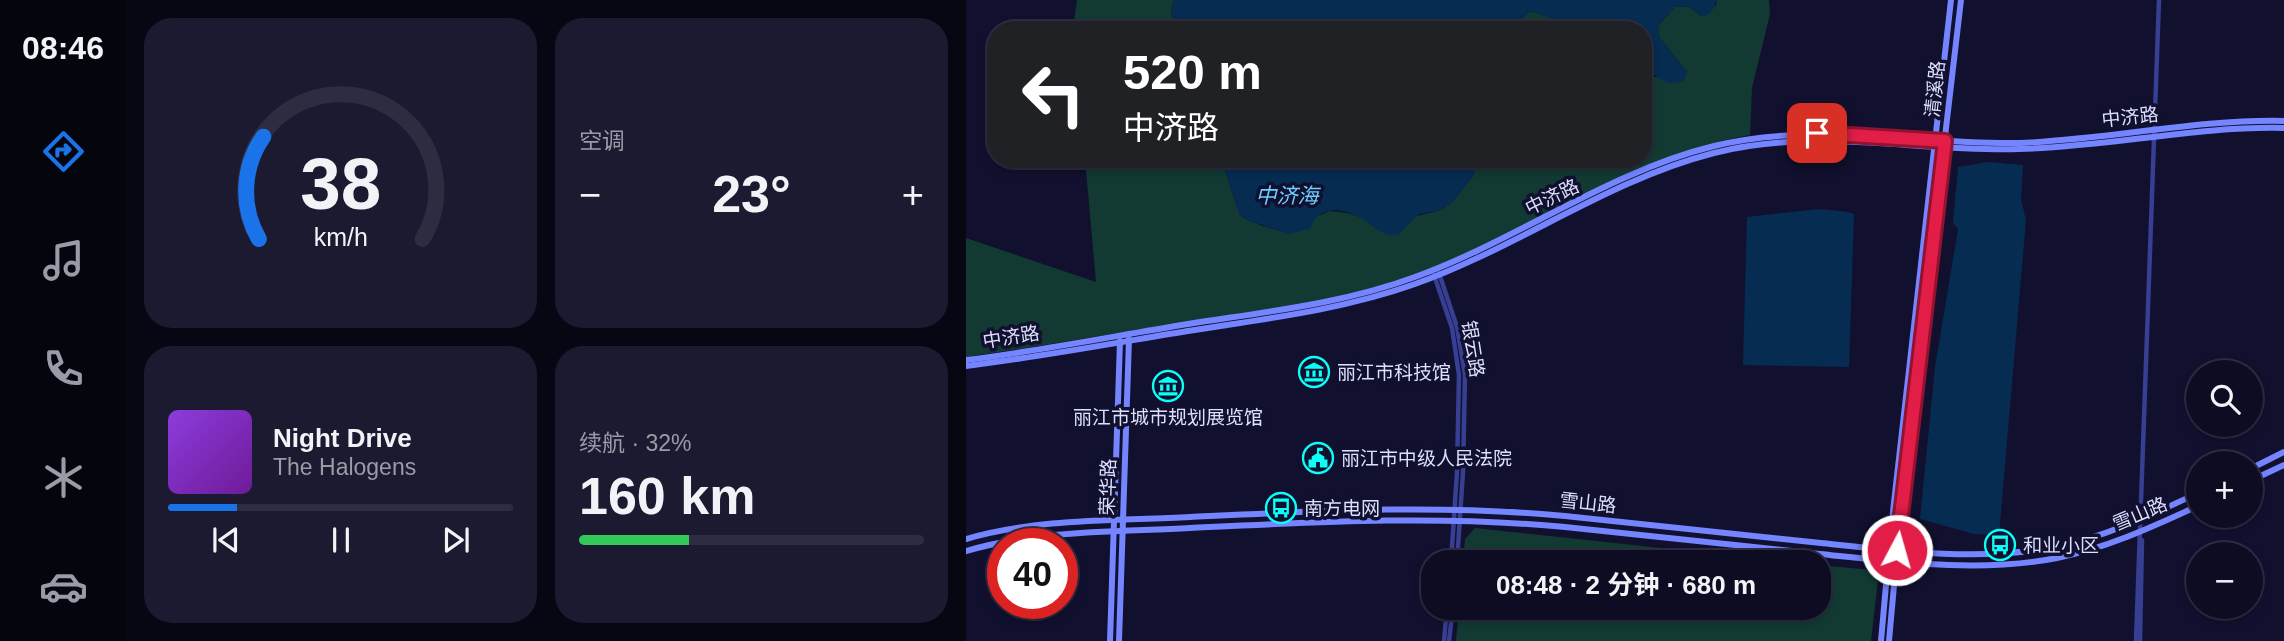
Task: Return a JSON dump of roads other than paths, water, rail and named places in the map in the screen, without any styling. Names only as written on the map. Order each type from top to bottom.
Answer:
[{"type":"street","name":"清溪路","points":[[1881,641],[1892,561],[1951,0]]},
{"type":"street","name":"清溪路","points":[[1893,550],[1961,0]]},
{"type":"street","points":[[2138,641],[2159,0]]},
{"type":"street","name":"中济路","points":[[1652,166],[1704,149],[1747,139],[1800,133],[1850,134],[1998,149],[2045,148],[2236,122],[2284,121]]},
{"type":"street","name":"中济路","points":[[2155,133],[2284,128]]},
{"type":"street","name":"中济路","points":[[966,366],[1320,303],[1380,289],[1435,271],[1647,168]]},
{"type":"street","name":"银云路","points":[[1435,271],[1457,327],[1464,363],[1465,393],[1453,550]]},
{"type":"street","name":"荣华路","points":[[1119,641],[1129,337]]},
{"type":"street","name":"中济路","points":[[966,360],[1120,339]]},
{"type":"street","name":"荣华路","points":[[1110,641],[1120,339]]},
{"type":"street","points":[[2263,462],[2284,452]]},
{"type":"street","points":[[2263,475],[2284,465]]},
{"type":"street","name":"雪山路","points":[[966,539],[1029,526],[1114,520],[1353,509],[1458,508],[1563,516],[1893,550],[1981,553],[2038,550],[2093,537],[2186,498]]},
{"type":"street","name":"雪山路","points":[[966,551],[1038,536],[1114,531],[1358,520],[1457,519],[1562,527],[1892,561],[1988,564],[2040,561],[2083,552],[2141,532],[2186,511]]},
{"type":"street","name":"银云路","points":[[1457,519],[1457,550]]},
{"type":"street","name":"清溪路","points":[[1889,641],[1892,561]]},
{"type":"street","points":[[1444,641],[1446,620]]},
{"type":"street","points":[[1449,641],[1451,620]]},
{"type":"water","points":[[1174,0],[1717,0],[1712,11],[1703,17],[1689,6],[1675,7],[1658,26],[1659,37],[1687,72],[1684,80],[1677,83],[1666,82],[1652,73],[1652,21],[1561,21],[1530,11],[1519,21],[1174,21],[1171,10]]},
{"type":"water","points":[[1988,162],[2023,165],[2021,199],[2026,220],[1999,535],[1974,534],[1920,519],[1935,367],[1958,229],[1953,223],[1958,167]]},
{"type":"water","name":"中济海","points":[[1224,168],[1474,168],[1473,176],[1452,202],[1441,210],[1419,214],[1398,235],[1381,232],[1357,216],[1336,210],[1318,216],[1310,229],[1289,234],[1247,220],[1240,215]]},
{"type":"water","points":[[1819,209],[1854,214],[1849,367],[1743,365],[1747,217]]},
{"type":"place","name":"丽江市科技馆","points":[[1314,372]]},
{"type":"place","name":"丽江市城市规划展览馆","points":[[1168,386]]},
{"type":"place","name":"丽江市中级人民法院","points":[[1318,458]]},
{"type":"place","name":"南方电网","points":[[1281,508]]},
{"type":"place","name":"和业小区","points":[[2000,545]]}]
